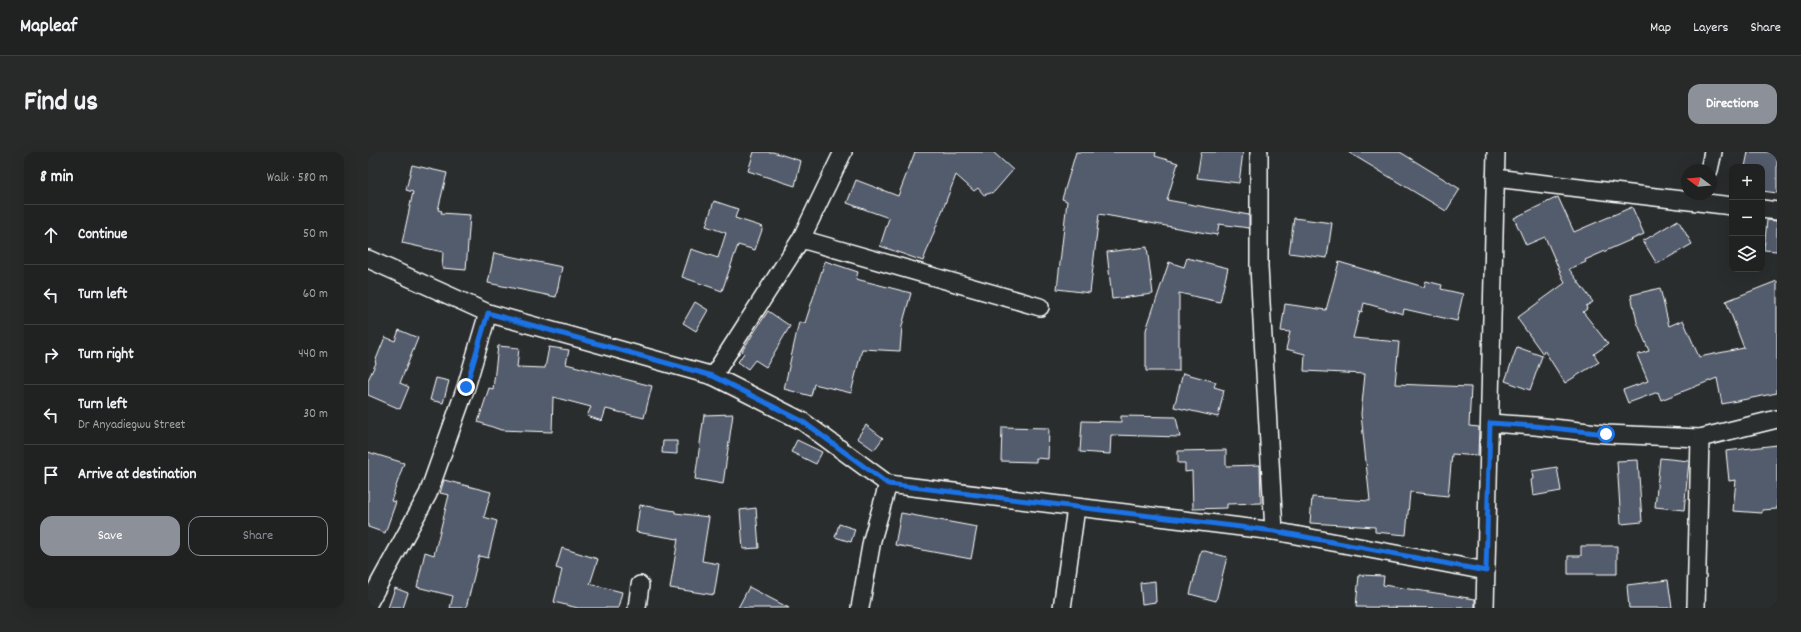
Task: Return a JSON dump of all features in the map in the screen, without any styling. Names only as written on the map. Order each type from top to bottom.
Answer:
[{"type":"street","points":[[713,376],[801,239],[843,152]]},
{"type":"street","points":[[1259,152],[1259,267],[1274,531]]},
{"type":"street","points":[[1485,608],[1496,152]]},
{"type":"street","points":[[1710,164],[1714,152]]},
{"type":"street","points":[[1495,178],[1681,196]]},
{"type":"street","points":[[1709,200],[1729,205]]},
{"type":"street","points":[[1765,210],[1777,211]]},
{"type":"street","points":[[801,239],[1040,307]]},
{"type":"street","points":[[368,258],[488,313],[713,376],[802,421],[888,484],[1274,531],[1486,571]]},
{"type":"street","points":[[368,604],[428,494],[466,387],[488,313]]},
{"type":"street","points":[[1490,423],[1535,426],[1606,434],[1700,438],[1777,419]]},
{"type":"street","points":[[1696,608],[1700,438]]},
{"type":"street","points":[[860,608],[872,540],[888,484]]},
{"type":"street","points":[[1062,608],[1076,508]]},
{"type":"street","points":[[637,608],[640,585]]},
{"type":"building","points":[[754,152],[773,152],[801,161],[795,186],[748,171]]},
{"type":"building","points":[[915,152],[993,152],[1013,170],[994,192],[984,195],[978,188],[974,191],[956,175],[923,261],[880,246],[889,218],[847,203],[856,180],[898,196]]},
{"type":"building","points":[[1076,152],[1156,152],[1155,156],[1178,163],[1167,200],[1249,215],[1249,228],[1219,224],[1217,235],[1099,214],[1090,293],[1057,289],[1067,201],[1062,199]]},
{"type":"building","points":[[1201,152],[1243,152],[1239,183],[1197,178]]},
{"type":"building","points":[[1348,152],[1400,152],[1460,189],[1446,211]]},
{"type":"building","points":[[1748,152],[1777,152],[1777,193],[1765,191],[1765,164],[1746,164]]},
{"type":"building","points":[[412,165],[447,173],[438,210],[442,211],[441,213],[470,215],[466,270],[442,268],[443,252],[402,243],[413,192],[406,190]]},
{"type":"building","points":[[1558,197],[1574,232],[1632,207],[1644,234],[1585,260],[1586,262],[1569,269],[1593,302],[1586,306],[1587,309],[1583,312],[1608,344],[1594,354],[1599,362],[1565,383],[1544,350],[1543,354],[1517,318],[1565,283],[1545,237],[1526,245],[1514,218]]},
{"type":"building","points":[[714,201],[738,209],[735,218],[763,227],[755,250],[738,245],[722,291],[682,277],[691,249],[718,258],[726,233],[706,226]]},
{"type":"building","points":[[1294,218],[1332,223],[1327,258],[1289,253]]},
{"type":"building","points":[[1678,220],[1692,244],[1657,264],[1643,241]]},
{"type":"building","points":[[1767,220],[1777,221],[1777,251],[1765,250]]},
{"type":"building","points":[[1147,247],[1153,294],[1112,299],[1107,252]]},
{"type":"building","points":[[494,253],[562,267],[556,297],[488,283]]},
{"type":"building","points":[[1187,258],[1228,268],[1220,302],[1179,293],[1179,371],[1146,371],[1146,330],[1169,262],[1184,267]]},
{"type":"building","points":[[825,261],[858,272],[856,279],[911,293],[902,326],[900,351],[862,349],[851,393],[814,384],[811,396],[784,389],[799,322],[805,323]]},
{"type":"building","points":[[1339,262],[1424,287],[1426,281],[1442,285],[1441,289],[1463,294],[1457,321],[1404,309],[1403,314],[1364,303],[1362,312],[1360,311],[1353,338],[1399,342],[1395,384],[1471,387],[1469,426],[1479,427],[1478,456],[1452,454],[1448,496],[1410,492],[1406,535],[1375,532],[1375,527],[1310,523],[1312,497],[1370,501],[1361,414],[1365,374],[1304,371],[1305,354],[1286,349],[1290,332],[1281,331],[1285,304],[1326,310]]},
{"type":"building","points":[[1777,281],[1777,393],[1722,404],[1717,378],[1661,400],[1658,392],[1628,403],[1623,390],[1648,381],[1637,355],[1649,351],[1637,322],[1631,295],[1660,288],[1669,326],[1683,320],[1699,357],[1744,348],[1726,301]]},
{"type":"building","points":[[695,302],[708,310],[696,331],[683,323]]},
{"type":"building","points":[[768,311],[790,326],[766,367],[755,360],[748,369],[738,362],[744,353],[742,351]]},
{"type":"building","points":[[399,330],[418,338],[400,383],[409,387],[400,409],[368,395],[368,380],[385,337],[395,341]]},
{"type":"building","points":[[498,346],[519,348],[517,367],[545,368],[549,347],[569,350],[566,364],[652,386],[644,418],[606,409],[602,421],[587,416],[591,407],[553,397],[552,432],[501,430],[478,422],[489,388],[493,389]]},
{"type":"building","points":[[1517,347],[1542,356],[1530,390],[1505,381]]},
{"type":"building","points":[[1183,373],[1216,382],[1214,387],[1224,390],[1218,417],[1174,407]]},
{"type":"building","points":[[436,378],[449,381],[443,403],[430,400]]},
{"type":"building","points":[[733,414],[723,484],[695,479],[704,415]]},
{"type":"building","points":[[1121,416],[1176,417],[1180,437],[1111,435],[1110,454],[1080,452],[1082,421],[1121,422]]},
{"type":"building","points":[[866,425],[883,438],[874,450],[857,438]]},
{"type":"building","points":[[1002,427],[1049,428],[1048,459],[1036,458],[1036,462],[1001,461]]},
{"type":"building","points":[[797,440],[822,452],[816,464],[791,452]]},
{"type":"building","points":[[663,441],[677,441],[677,454],[662,453]]},
{"type":"building","points":[[1777,445],[1777,509],[1762,510],[1762,513],[1733,511],[1736,480],[1729,481],[1726,451]]},
{"type":"building","points":[[1226,450],[1226,466],[1260,465],[1261,503],[1227,504],[1227,508],[1193,509],[1192,471],[1185,472],[1185,463],[1178,463],[1178,451]]},
{"type":"building","points":[[368,452],[404,463],[391,501],[396,502],[385,533],[368,527]]},
{"type":"building","points":[[1660,458],[1689,461],[1684,510],[1655,507]]},
{"type":"building","points":[[1638,460],[1642,522],[1621,524],[1617,461]]},
{"type":"building","points":[[1557,467],[1561,491],[1533,496],[1531,480],[1533,479],[1532,471]]},
{"type":"building","points":[[444,480],[491,492],[484,517],[497,521],[488,558],[479,556],[466,608],[450,608],[453,596],[417,587],[425,552],[434,555],[449,495],[440,493]]},
{"type":"building","points":[[640,505],[675,511],[675,513],[709,517],[702,561],[719,564],[714,595],[670,588],[678,539],[636,532]]},
{"type":"building","points":[[756,508],[759,548],[743,549],[740,510]]},
{"type":"building","points":[[901,513],[977,527],[971,559],[895,545]]},
{"type":"building","points":[[839,524],[855,529],[851,542],[835,537]]},
{"type":"building","points":[[1581,546],[1617,546],[1617,574],[1568,574],[1568,556],[1581,556]]},
{"type":"building","points":[[562,548],[598,559],[590,584],[622,592],[618,608],[578,608],[554,602],[562,570],[556,568]]},
{"type":"building","points":[[1201,550],[1227,557],[1216,601],[1190,594]]},
{"type":"building","points":[[1359,575],[1384,576],[1383,585],[1475,599],[1475,608],[1356,607]]},
{"type":"building","points":[[1668,580],[1672,608],[1629,608],[1627,585]]},
{"type":"building","points":[[1155,581],[1156,602],[1142,604],[1140,583]]},
{"type":"building","points":[[749,587],[789,608],[738,608]]},
{"type":"building","points":[[395,588],[408,593],[403,608],[388,608]]},
{"type":"route","points":[[466,387],[488,313],[713,376],[802,421],[888,484],[1274,531],[1486,571],[1490,423],[1535,426],[1606,434]]}]
